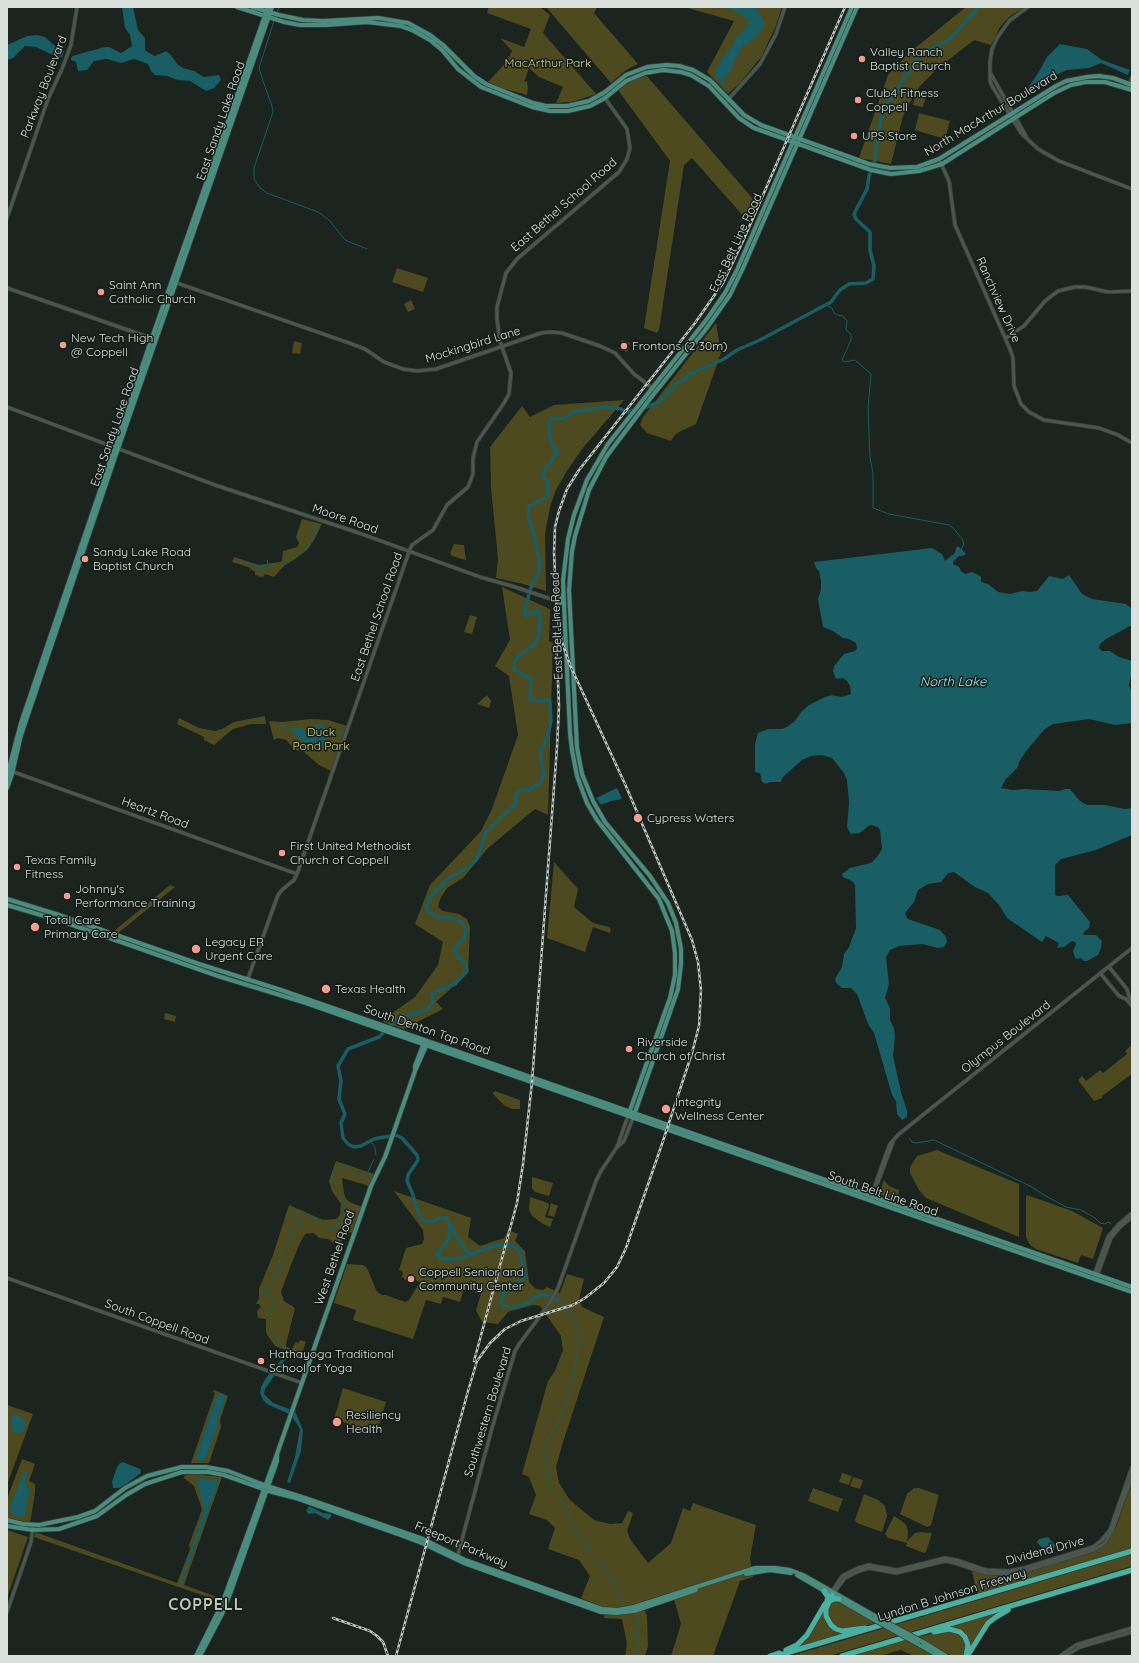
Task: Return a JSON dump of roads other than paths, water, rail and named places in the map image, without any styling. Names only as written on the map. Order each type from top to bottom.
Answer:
[{"type":"highway","name":"Lyndon B Johnson Freeway","points":[[776,1656],[1132,1551]]},
{"type":"highway","points":[[842,1656],[1039,1599],[1132,1570]]},
{"type":"highway","points":[[824,1591],[828,1597],[828,1602]]},
{"type":"highway","points":[[832,1593],[826,1609],[827,1619],[833,1627],[839,1630],[849,1631],[892,1623]]},
{"type":"highway","points":[[770,1656],[789,1649],[801,1641],[828,1602],[834,1599],[839,1599]]},
{"type":"highway","points":[[967,1656],[986,1626],[996,1617],[1005,1611],[1039,1599]]},
{"type":"highway","points":[[882,1644],[943,1630],[954,1630],[960,1632],[966,1640],[968,1649],[967,1656]]},
{"type":"main road","points":[[237,7],[303,20],[393,20],[418,28],[443,45],[480,80],[492,87],[533,103],[546,106],[567,106],[589,101],[603,96],[631,78],[650,72],[669,70],[691,75],[709,86],[739,118],[754,128],[841,154],[859,163]]},
{"type":"main road","points":[[252,7],[268,13]]},
{"type":"main road","name":"East Sandy Lake Road","points":[[7,788],[19,729],[61,613],[154,338],[268,13],[272,7]]},
{"type":"main road","name":"East Belt Line Road","points":[[844,32],[852,7]]},
{"type":"main road","name":"East Belt Line Road","points":[[629,1114],[670,998],[675,976],[675,948],[672,931],[659,899],[605,832],[593,813],[579,782],[572,750],[562,604],[568,539],[574,514],[600,457],[613,437],[707,319],[725,293],[736,272],[778,175],[844,32],[857,7]]},
{"type":"main road","points":[[603,96],[626,75],[647,67],[667,64],[693,70],[710,80],[744,115],[757,123],[839,159],[859,163]]},
{"type":"main road","points":[[691,75],[693,70]]},
{"type":"main road","name":"North MacArthur Boulevard","points":[[859,163],[886,168],[912,167],[941,162],[1056,86],[1073,79],[1099,76],[1113,78],[1130,87]]},
{"type":"main road","name":"North MacArthur Boulevard","points":[[859,163],[884,173],[912,173],[941,162],[1060,90],[1078,83],[1105,82],[1130,87]]},
{"type":"main road","points":[[754,128],[757,123]]},
{"type":"main road","name":"East Belt Line Road","points":[[634,1115],[678,989],[681,948],[676,923],[664,896],[650,876],[605,822],[586,785],[577,748],[569,590],[572,551],[586,489],[606,457],[649,400],[706,329],[730,295],[744,268],[783,178],[795,140]]},
{"type":"main road","points":[[839,159],[841,154]]},
{"type":"main road","points":[[778,175],[783,178]]},
{"type":"main road","points":[[725,293],[730,295]]},
{"type":"main road","points":[[569,710],[575,710]]},
{"type":"main road","name":"East Sandy Lake Road","points":[[7,776],[10,770]]},
{"type":"main road","points":[[579,782],[586,785]]},
{"type":"main road","points":[[593,813],[598,810]]},
{"type":"main road","points":[[659,899],[664,896]]},
{"type":"main road","points":[[8,905],[9,899]]},
{"type":"main road","name":"South Denton Tap Road","points":[[9,899],[178,957],[248,979],[393,1034],[507,1074],[554,1090],[589,1099]]},
{"type":"main road","name":"South Denton Tap Road","points":[[8,905],[247,985],[304,1000]]},
{"type":"main road","points":[[71,925],[73,920]]},
{"type":"main road","points":[[675,948],[681,948]]},
{"type":"main road","points":[[176,962],[178,957]]},
{"type":"main road","name":"South Denton Tap Road","points":[[328,1009],[377,1023],[509,1068],[634,1115]]},
{"type":"main road","name":"West Bethel Road","points":[[196,1656],[228,1595],[371,1186],[390,1144],[415,1071],[415,1066],[427,1040]]},
{"type":"main road","points":[[473,1062],[475,1057]]},
{"type":"main road","points":[[507,1074],[509,1068]]},
{"type":"main road","points":[[554,1090],[556,1085]]},
{"type":"main road","name":"South Belt Line Road","points":[[634,1115],[676,1127],[871,1201],[1132,1287]]},
{"type":"main road","name":"South Belt Line Road","points":[[634,1115],[674,1132],[809,1177],[873,1195],[965,1231]]},
{"type":"main road","points":[[674,1132],[676,1127]]},
{"type":"main road","name":"South Belt Line Road","points":[[1095,1276],[1132,1292]]},
{"type":"main road","name":"Freeport Parkway","points":[[7,1520],[33,1525],[46,1525],[78,1517],[94,1511],[125,1488],[147,1476],[182,1467],[206,1467],[228,1471],[265,1488]]},
{"type":"main road","name":"Freeport Parkway","points":[[7,1526],[32,1530],[59,1529],[97,1516],[126,1495],[145,1484],[182,1472],[208,1472],[224,1475],[338,1511],[400,1533],[457,1559],[594,1607],[607,1610],[620,1611],[647,1604],[755,1568],[779,1568],[810,1578],[873,1617]]},
{"type":"main road","name":"Freeport Parkway","points":[[793,1572],[824,1591],[832,1593],[839,1599],[946,1656]]},
{"type":"main road","name":"West Bethel Road","points":[[200,1656],[206,1639]]},
{"type":"main road","name":"Freeport Parkway","points":[[920,1643],[939,1656]]},
{"type":"street","name":"Parkway Boulevard","points":[[7,218],[48,99],[71,45],[77,7]]},
{"type":"street","points":[[725,103],[760,64],[776,34],[785,7]]},
{"type":"street","points":[[1028,7],[1009,20],[999,33],[991,54],[991,74],[1011,115],[1026,136],[1038,148],[1057,160],[1132,189]]},
{"type":"street","points":[[1130,87],[1132,77]]},
{"type":"street","name":"East Bethel School Road","points":[[247,985],[278,895],[294,880],[297,874],[409,551],[412,545],[433,530],[447,505],[464,492],[470,483],[473,474],[473,458],[476,442],[504,403],[510,390],[510,373],[497,328],[497,310],[505,278],[510,266],[619,172],[627,159],[630,148],[627,128],[603,96]]},
{"type":"street","name":"Ranchview Drive","points":[[941,162],[951,186],[952,210],[955,225],[1006,338],[1013,358],[1015,391],[1021,404],[1029,412],[1044,420],[1099,428],[1118,435],[1132,443]]},
{"type":"street","name":"Mockingbird Lane","points":[[174,282],[352,344],[365,349],[384,362],[403,370],[416,371],[436,369],[542,333],[562,333],[609,349],[619,357],[634,374],[656,392]]},
{"type":"street","points":[[1006,338],[1024,326],[1045,300],[1058,291],[1067,288],[1086,287],[1108,292],[1132,291]]},
{"type":"street","points":[[7,288],[154,338]]},
{"type":"street","name":"Moore Road","points":[[7,407],[215,485],[409,551],[480,577],[562,604],[570,604]]},
{"type":"street","name":"Heartz Road","points":[[10,770],[297,874]]},
{"type":"street","name":"Olympus Boulevard","points":[[871,1201],[893,1142],[903,1131],[1132,948]]},
{"type":"street","points":[[1109,967],[1128,990],[1132,1003]]},
{"type":"street","points":[[1101,974],[1121,997],[1132,1003]]},
{"type":"street","points":[[1121,997],[1125,996],[1128,990]]},
{"type":"street","name":"Southwestern Boulevard","points":[[457,1559],[511,1361],[520,1343],[550,1304],[556,1292],[596,1181],[617,1147],[629,1114]]},
{"type":"street","name":"Southwestern Boulevard","points":[[617,1147],[624,1141],[634,1115]]},
{"type":"street","points":[[1095,1276],[1111,1232],[1132,1213]]},
{"type":"street","points":[[1095,1276],[1111,1238],[1120,1227],[1132,1217]]},
{"type":"street","name":"South Coppell Road","points":[[7,1278],[302,1383]]},
{"type":"street","name":"Dividend Drive","points":[[1066,1557],[1093,1547],[1104,1538],[1112,1526],[1132,1468]]},
{"type":"street","name":"Dividend Drive","points":[[832,1593],[845,1578],[859,1571],[874,1568],[897,1571],[921,1565],[950,1562],[985,1573],[1010,1574],[1094,1550],[1107,1540],[1114,1527],[1132,1477]]},
{"type":"street","points":[[7,1612],[31,1542],[33,1525]]},
{"type":"street","points":[[1060,1656],[1076,1645],[1132,1628]]},
{"type":"street","points":[[1065,1656],[1080,1647],[1132,1632]]},
{"type":"water","points":[[122,7],[133,7],[138,30],[145,38],[145,50],[149,53],[155,56],[166,51],[171,55],[177,64],[183,68],[194,71],[204,77],[219,75],[221,80],[214,88],[206,91],[190,81],[155,75],[151,71],[148,64],[134,59],[121,63],[107,59],[94,61],[87,70],[78,71],[76,62],[71,60],[72,56],[105,47],[109,47],[121,53],[132,46],[130,35],[125,28]]},
{"type":"water","points":[[723,7],[758,7],[757,10],[765,23],[762,30],[748,44],[742,46],[730,72],[725,78],[724,86],[716,77],[716,69],[724,55],[733,46],[735,38],[746,28],[749,20],[736,11]]},
{"type":"water","points":[[37,35],[45,37],[56,47],[64,51],[62,57],[59,58],[36,47],[25,46],[13,58],[7,60],[7,45],[27,36]]},
{"type":"water","points":[[1060,44],[1087,49],[1102,60],[1130,70],[1128,75],[1101,63],[1089,68],[1067,70],[1037,83],[1020,96],[1014,103],[1016,97],[1029,86],[1037,75],[1047,57]]},
{"type":"water","name":"North Lake","points":[[958,546],[966,554],[959,556],[953,564],[959,567],[965,574],[972,572],[978,575],[981,577],[981,582],[988,584],[998,592],[1010,594],[1022,591],[1037,591],[1049,576],[1063,579],[1069,575],[1082,594],[1092,599],[1126,604],[1132,609],[1132,625],[1106,639],[1100,644],[1099,648],[1102,651],[1110,651],[1119,657],[1132,661],[1132,672],[1129,685],[1132,693],[1132,723],[1115,725],[1089,719],[1053,724],[1045,729],[1026,751],[1019,762],[1018,767],[1006,779],[1001,788],[1013,790],[1025,789],[1059,791],[1070,789],[1080,801],[1087,805],[1105,805],[1125,809],[1132,808],[1132,835],[1096,850],[1061,859],[1055,865],[1055,895],[1068,895],[1090,922],[1089,928],[1083,933],[1084,935],[1096,935],[1102,941],[1098,955],[1087,961],[1084,961],[1081,958],[1075,958],[1073,951],[1076,944],[1075,942],[1072,941],[1064,947],[1057,948],[1059,943],[1046,936],[1042,942],[1007,918],[999,905],[988,893],[975,887],[954,872],[948,873],[941,882],[928,884],[918,890],[914,902],[905,913],[906,916],[908,919],[940,930],[946,937],[947,942],[944,947],[938,948],[922,944],[899,946],[890,950],[886,957],[889,984],[885,998],[890,1008],[890,1020],[894,1028],[895,1037],[893,1056],[907,1111],[907,1117],[902,1120],[897,1114],[896,1101],[892,1095],[874,1033],[868,1024],[857,994],[851,988],[842,988],[836,983],[835,979],[842,967],[844,954],[849,947],[856,928],[855,886],[850,880],[843,877],[842,874],[850,868],[871,863],[877,857],[882,849],[880,830],[878,827],[871,825],[860,833],[851,834],[849,831],[847,827],[849,803],[847,780],[844,773],[832,758],[821,755],[811,756],[802,760],[782,778],[781,782],[770,782],[766,784],[762,782],[760,773],[755,771],[755,744],[758,733],[768,729],[782,729],[787,727],[795,721],[801,712],[809,705],[831,695],[842,697],[851,694],[850,686],[847,681],[843,678],[836,679],[833,671],[834,666],[844,654],[855,651],[857,648],[856,643],[823,627],[818,599],[821,589],[821,581],[819,571],[814,562],[932,548],[942,554],[945,561],[955,553]]},
{"type":"water","points":[[280,723],[291,729],[301,727],[306,734],[312,727],[320,724],[325,728],[327,745],[321,747],[304,742],[290,730],[279,725]]},
{"type":"water","points":[[617,788],[622,799],[601,805],[596,798]]},
{"type":"water","points":[[282,1359],[284,1362],[265,1389],[264,1394],[273,1403],[295,1411],[303,1430],[301,1451],[290,1483],[287,1482],[295,1457],[300,1429],[291,1415],[267,1404],[263,1400],[260,1393],[261,1387],[266,1378]]},
{"type":"water","points":[[220,1393],[224,1394],[225,1399],[218,1419],[218,1426],[205,1460],[202,1462],[198,1461],[196,1457],[215,1400]]},
{"type":"water","points":[[14,1414],[24,1418],[25,1429],[22,1433],[14,1432],[12,1430],[11,1417]]},
{"type":"water","points":[[123,1462],[140,1469],[141,1473],[119,1488],[113,1488],[112,1482],[117,1467]]},
{"type":"water","points":[[24,1471],[28,1471],[25,1482],[30,1491],[27,1500],[26,1515],[20,1517],[11,1513],[10,1507]]},
{"type":"water","points":[[198,1478],[216,1480],[218,1483],[181,1586],[179,1586],[204,1510]]},
{"type":"water","points":[[309,1506],[323,1513],[331,1514],[331,1517],[328,1520],[315,1513],[309,1514],[306,1511]]},
{"type":"water","points":[[1048,1537],[1055,1545],[1054,1550],[1050,1552],[1043,1549],[1037,1542],[1039,1539]]},
{"type":"waterway","points":[[277,12],[279,7]]},
{"type":"waterway","points":[[641,409],[660,402],[676,384],[690,374],[724,359],[737,350],[760,340],[831,302],[840,290],[849,284],[866,283],[873,279],[874,266],[870,250],[870,232],[856,219],[854,214],[867,189],[869,176],[874,165],[882,115],[886,106],[920,55],[952,37],[979,7]]},
{"type":"waterway","points":[[274,21],[259,68],[273,112],[254,168],[254,178],[260,188],[267,193],[318,212],[329,220],[345,240],[367,249]]},
{"type":"waterway","points":[[825,305],[832,308],[834,313],[843,316],[847,321],[846,330],[851,334],[851,340],[842,360],[844,362],[855,360],[871,374],[868,408],[870,458],[873,473],[873,508],[889,514],[949,525],[962,539],[964,544],[961,550]]},
{"type":"waterway","points":[[470,1255],[460,1242],[447,1219],[441,1217],[433,1221],[425,1221],[420,1217],[407,1181],[408,1175],[418,1160],[417,1155],[402,1138],[396,1135],[374,1139],[361,1146],[354,1147],[348,1144],[343,1138],[341,1123],[345,1114],[339,1099],[341,1081],[338,1066],[348,1049],[379,1037],[397,1019],[427,1010],[433,1002],[432,995],[439,990],[455,984],[467,971],[466,964],[459,958],[455,951],[457,945],[465,938],[466,928],[461,922],[452,918],[438,917],[429,912],[426,908],[431,896],[448,879],[469,867],[477,859],[486,832],[516,804],[516,793],[522,790],[529,790],[540,784],[544,773],[540,753],[548,735],[551,721],[550,702],[548,699],[538,701],[530,699],[531,682],[529,677],[515,670],[514,667],[515,660],[535,644],[539,635],[539,612],[535,611],[527,616],[524,613],[532,584],[538,574],[540,562],[528,516],[529,506],[546,498],[548,493],[548,481],[542,477],[543,473],[558,452],[554,448],[550,438],[549,426],[551,418],[563,419],[574,412],[605,407],[621,409],[626,412],[635,410]]},
{"type":"waterway","points":[[239,561],[259,567],[283,565],[307,548],[314,536],[315,523]]},
{"type":"waterway","points":[[267,560],[268,565]]},
{"type":"waterway","points":[[259,577],[261,568]]},
{"type":"waterway","points":[[332,727],[338,733],[345,732]]},
{"type":"waterway","points":[[909,1138],[912,1142],[916,1143],[934,1140],[1032,1187],[1066,1207],[1081,1210],[1095,1218],[1100,1223],[1105,1224],[1109,1222],[1111,1224]]},
{"type":"waterway","points":[[370,1141],[375,1147],[376,1155]]},
{"type":"waterway","points":[[282,1361],[290,1358],[290,1350],[282,1346],[277,1334],[271,1330],[272,1319],[267,1315],[275,1303],[270,1294],[264,1294],[262,1292],[265,1289],[270,1288],[276,1280],[274,1278],[275,1275],[281,1267],[279,1261],[282,1257],[281,1254],[289,1239],[294,1238],[289,1230],[289,1227],[291,1225],[297,1227],[300,1226],[302,1221],[295,1219],[294,1217],[297,1212],[300,1211],[304,1212],[307,1216],[316,1219],[329,1229],[332,1229],[344,1217],[345,1202],[340,1194],[339,1186],[331,1177],[333,1171],[341,1166],[344,1166],[356,1176],[361,1178],[366,1176],[374,1159]]},
{"type":"waterway","points":[[450,1224],[449,1238],[437,1255],[440,1258],[448,1260],[461,1258],[497,1245],[513,1246],[520,1251],[525,1276],[522,1280],[504,1292],[501,1302],[504,1306],[516,1307],[530,1302],[539,1295],[550,1295],[559,1301]]},
{"type":"waterway","points":[[559,1301],[574,1320],[580,1333],[574,1374],[570,1385],[570,1396],[546,1442],[546,1456],[550,1486],[568,1513],[578,1534],[588,1543],[589,1552],[603,1567],[608,1576],[612,1578],[613,1585],[625,1605],[628,1606]]},
{"type":"waterway","points":[[635,1656],[639,1648],[636,1635],[639,1623],[637,1612]]},
{"type":"railway","points":[[396,1656],[477,1361],[490,1343],[505,1329],[521,1321],[573,1305],[585,1298],[604,1283],[617,1267],[626,1248],[662,1144],[692,1053],[699,1026],[701,990],[698,962],[692,940],[625,784],[570,665],[562,642],[557,615],[554,553],[555,527],[559,511],[567,489],[579,470],[695,323],[723,283],[743,241],[845,7]]},
{"type":"railway","points":[[474,1361],[517,1203],[523,1164],[532,1082],[557,747],[559,706],[556,636]]},
{"type":"railway","points":[[333,1618],[370,1631],[383,1642],[388,1656]]},
{"type":"place","name":"Valley Ranch Baptist Church","points":[[862,59]]},
{"type":"place","name":"Club4 Fitness Coppell","points":[[858,100]]},
{"type":"place","name":"UPS Store","points":[[854,136]]},
{"type":"place","name":"Saint Ann Catholic Church","points":[[101,292]]},
{"type":"place","name":"New Tech High @ Coppell","points":[[63,345]]},
{"type":"place","name":"Frontons (2 30m)","points":[[624,346]]},
{"type":"place","name":"Sandy Lake Road Baptist Church","points":[[85,559]]},
{"type":"place","name":"Cypress Waters","points":[[638,818]]},
{"type":"place","name":"First United Methodist Church of Coppell","points":[[282,853]]},
{"type":"place","name":"Texas Family Fitness","points":[[17,867]]},
{"type":"place","name":"Johnny's Performance Training","points":[[67,896]]},
{"type":"place","name":"Total Care Primary Care","points":[[35,927]]},
{"type":"place","name":"Legacy ER Urgent Care","points":[[196,949]]},
{"type":"place","name":"Texas Health","points":[[326,989]]},
{"type":"place","name":"Riverside Church of Christ","points":[[629,1049]]},
{"type":"place","name":"Integrity Wellness Center","points":[[666,1109]]},
{"type":"place","name":"Coppell Senior and Community Center","points":[[411,1279]]},
{"type":"place","name":"Hathayoga Traditional School of Yoga","points":[[261,1361]]},
{"type":"place","name":"Resiliency Health","points":[[337,1422]]},
{"type":"district","name":"COPPELL","points":[[206,1605]]},
{"type":"park label","name":"MacArthur Park","points":[[548,63]]},
{"type":"park label","name":"Duck Pond Park","points":[[321,739]]}]
